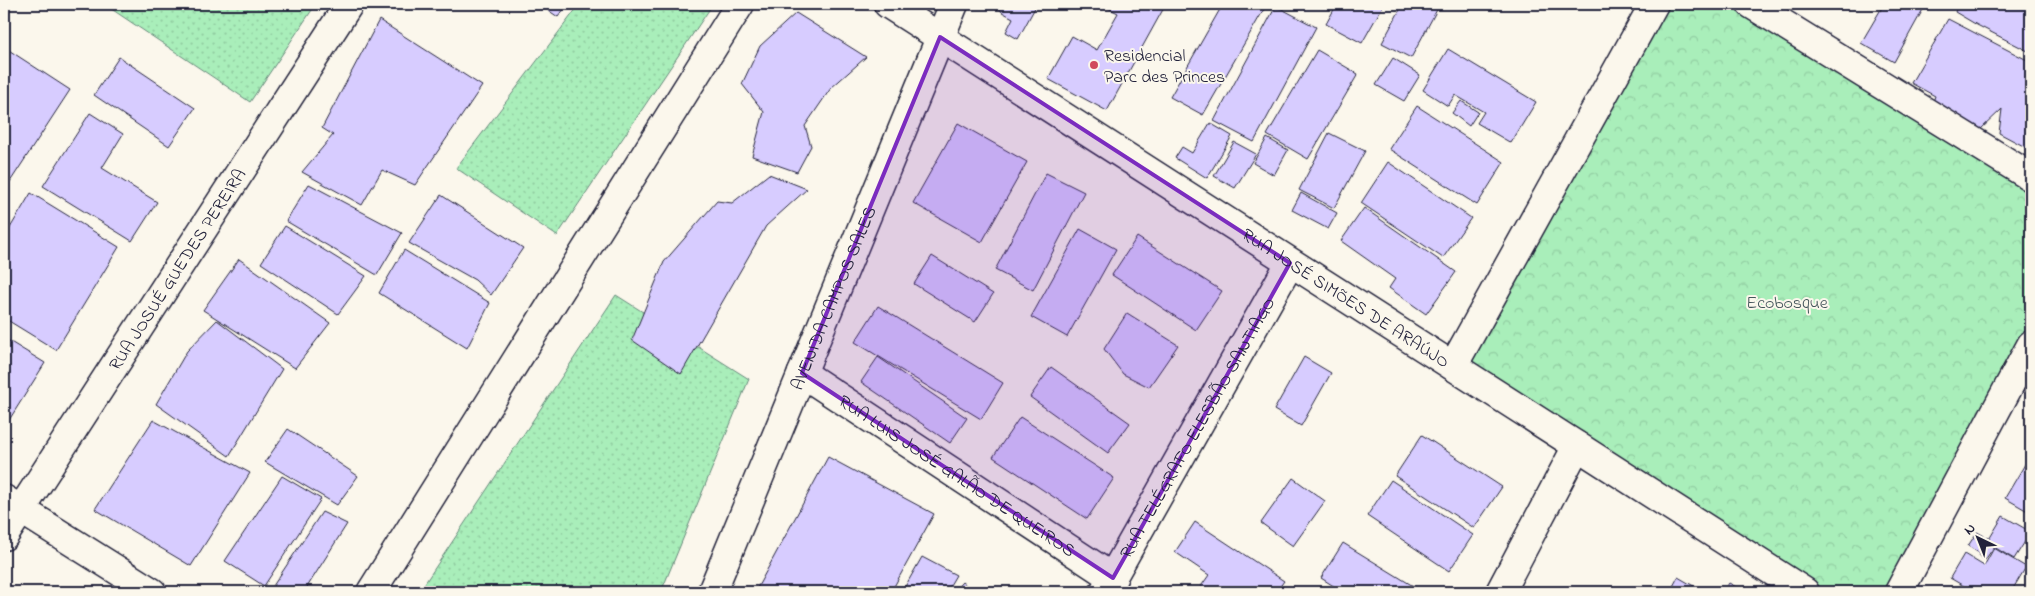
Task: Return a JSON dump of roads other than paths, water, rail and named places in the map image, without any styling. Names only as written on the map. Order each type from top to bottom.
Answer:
[{"type":"street","name":"RUA JOSUÉ GUEDES PEREIRA","points":[[4,536],[12,505],[350,4]]},
{"type":"street","points":[[371,592],[740,4]]},
{"type":"street","name":"RUA JOSÉ SIMÕES DE ARAÚJO","points":[[888,4],[1805,592]]},
{"type":"street","name":"AVENIDA CAMPOS SALES","points":[[712,592],[954,4]]},
{"type":"street","points":[[1453,366],[1654,4]]},
{"type":"street","points":[[1751,4],[2031,177]]},
{"type":"street","name":"RUA TELÉGRAFO ELESBÃO SANTIAGO","points":[[1109,585],[1290,263]]},
{"type":"street","points":[[1899,592],[2031,344]]},
{"type":"street","name":"RUA LUIS JOSÉ GALÃO DE QUEIROS","points":[[802,373],[1109,585]]},
{"type":"street","points":[[1500,592],[1577,446]]},
{"type":"street","points":[[12,505],[152,592]]},
{"type":"place","name":"Residencial Parc des Princes","points":[[1094,65]]},
{"type":"park label","name":"Ecobosque","points":[[1787,302]]}]
